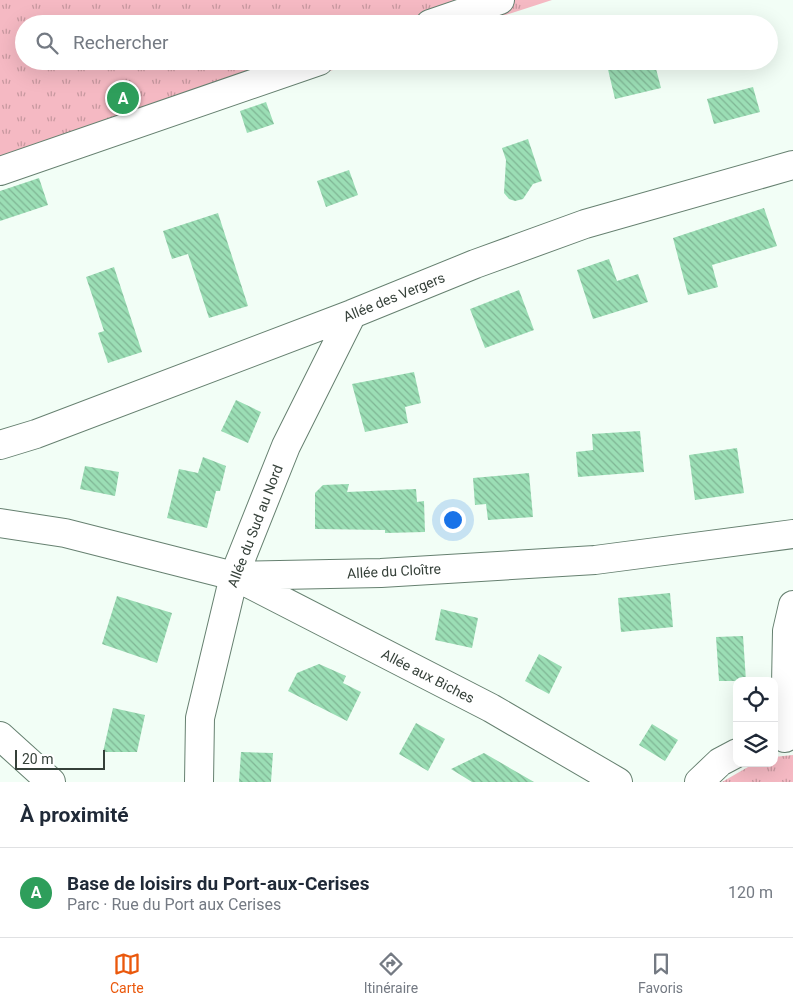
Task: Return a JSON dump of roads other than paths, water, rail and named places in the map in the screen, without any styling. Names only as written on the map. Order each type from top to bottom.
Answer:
[{"type":"street","points":[[456,15],[500,0]]},
{"type":"street","points":[[0,171],[293,70]]},
{"type":"street","name":"Allée des Vergers","points":[[0,445],[36,434],[352,314],[475,264],[585,224],[793,165]]},
{"type":"street","name":"Allée du Sud au Nord","points":[[199,782],[200,718],[234,576],[286,446],[352,314]]},
{"type":"street","name":"Allée du Cloître","points":[[0,523],[65,533],[234,576],[381,573],[595,560],[793,534]]},
{"type":"street","name":"Allée aux Biches","points":[[234,576],[491,708],[618,782]]},
{"type":"street","points":[[784,739],[787,631],[793,605]]},
{"type":"street","points":[[0,736],[51,782]]},
{"type":"street","points":[[699,782],[720,762],[733,755]]},
{"type":"place","name":"Base de loisirs du Port-aux-Cerises","points":[[123,98]]}]
